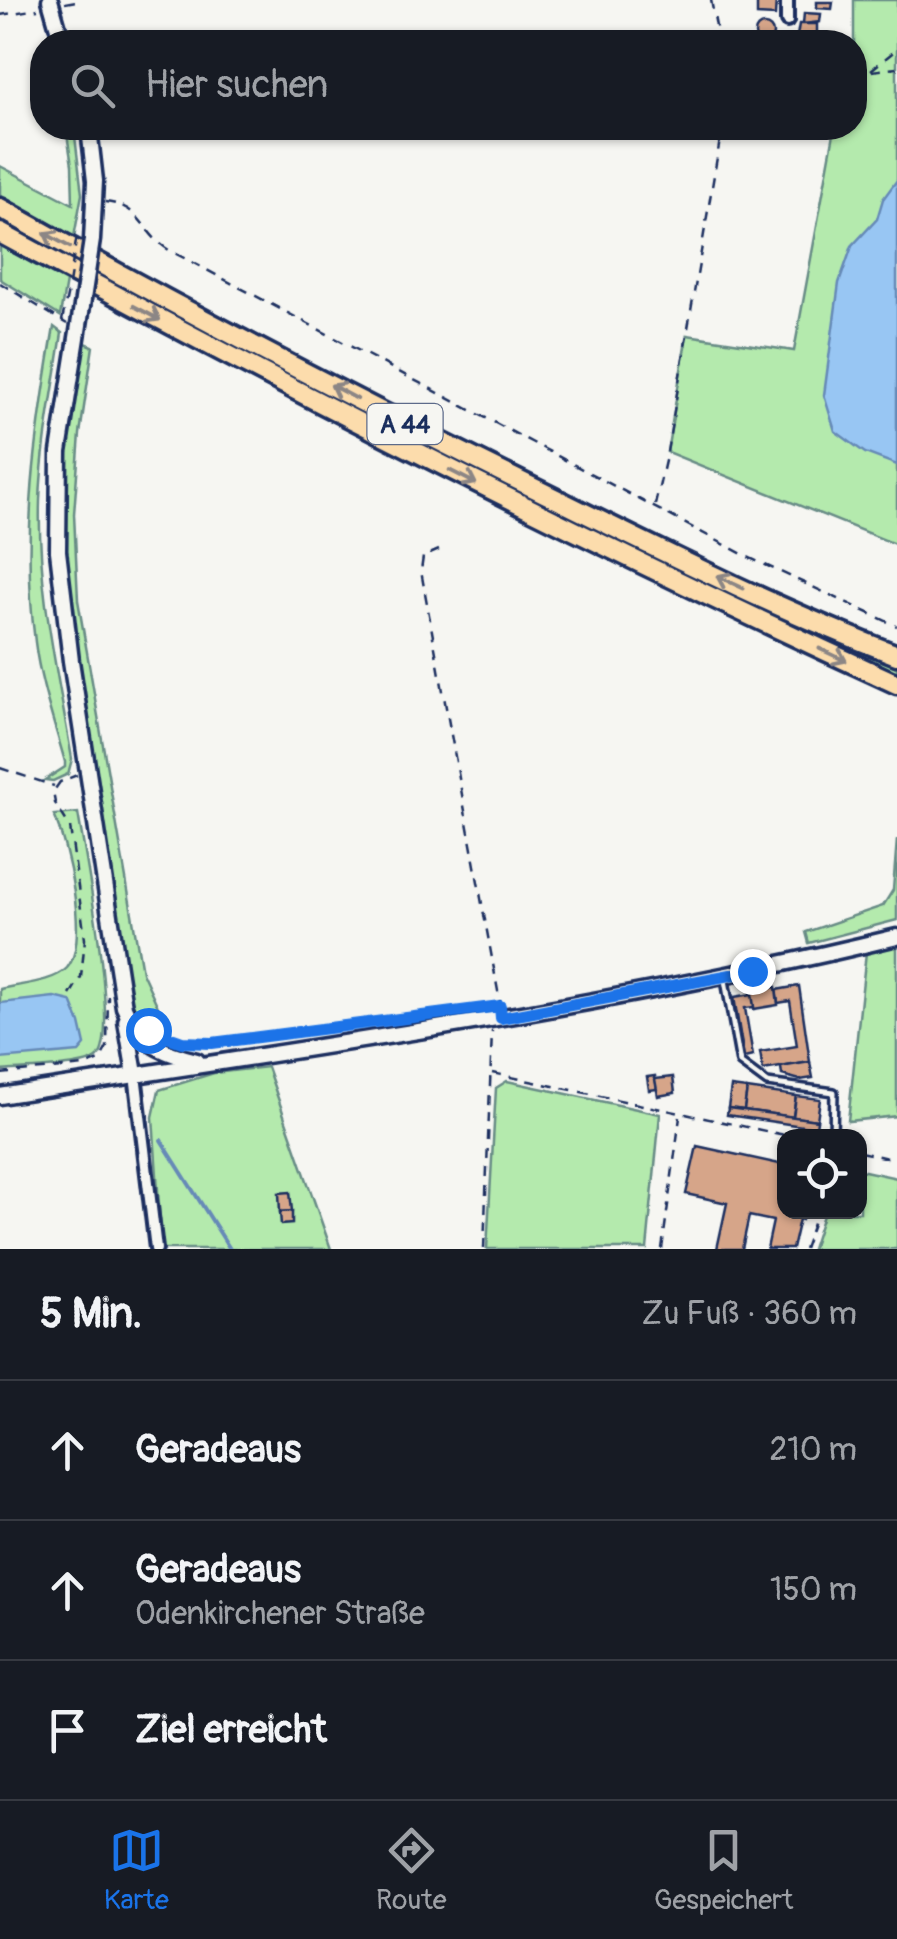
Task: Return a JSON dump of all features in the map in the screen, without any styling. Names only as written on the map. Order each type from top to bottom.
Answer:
[{"type":"highway","name":"A 44","points":[[0,208],[397,420],[639,540],[897,658]]},
{"type":"highway","name":"A 44","points":[[0,232],[389,440],[664,576],[897,684]]},
{"type":"street","points":[[787,21],[788,0]]},
{"type":"street","points":[[51,3],[58,30]]},
{"type":"street","points":[[90,140],[96,202],[85,238],[82,306],[61,435],[56,506],[62,596],[124,1008],[132,1032],[156,1249]]},
{"type":"street","points":[[0,1096],[496,1019],[724,976],[897,937]]},
{"type":"street","points":[[132,1032],[163,1051],[206,1063]]},
{"type":"lane","points":[[724,976],[740,1063],[764,1082],[834,1092],[833,1129]]},
{"type":"path","points":[[0,16],[82,0]]},
{"type":"path","points":[[711,0],[717,30]]},
{"type":"path","points":[[867,70],[897,50]]},
{"type":"path","points":[[867,72],[897,68]]},
{"type":"path","points":[[654,506],[667,452],[720,140]]},
{"type":"path","points":[[96,202],[127,206],[163,246],[756,562],[897,626]]},
{"type":"path","points":[[62,321],[69,284],[85,238]]},
{"type":"path","points":[[0,284],[78,330]]},
{"type":"path","points":[[439,550],[423,558],[421,571],[496,1019],[484,1249]]},
{"type":"path","points":[[0,768],[56,787]]},
{"type":"path","points":[[70,994],[82,977],[84,940],[70,828],[54,800],[56,787],[68,778],[88,773]]},
{"type":"path","points":[[0,1074],[94,1064],[105,1055],[108,1036],[132,1032],[153,1030],[190,1043],[227,1042],[462,1010]]},
{"type":"path","points":[[492,1072],[777,1134]]},
{"type":"path","points":[[662,1249],[680,1114]]},
{"type":"path","points":[[867,1154],[897,1160]]},
{"type":"path","points":[[804,1249],[815,1219]]},
{"type":"green space","points":[[854,0],[897,0],[897,545],[667,452],[687,335],[794,351],[833,140],[867,140],[867,30],[854,30]]},
{"type":"green space","points":[[68,140],[75,140],[82,194],[74,237],[0,195],[0,166],[73,204]]},
{"type":"green space","points":[[0,246],[66,282],[60,316],[0,279]]},
{"type":"green space","points":[[99,271],[757,603],[897,667],[897,675],[594,535],[98,278]]},
{"type":"green space","points":[[54,327],[62,333],[43,458],[40,532],[50,630],[72,759],[68,774],[53,781],[45,780],[65,767],[65,762],[37,657],[31,602],[30,522],[36,445]]},
{"type":"green space","points":[[83,342],[93,346],[80,434],[74,514],[78,600],[142,972],[164,1020],[155,1029],[140,1023],[132,1001],[71,627],[65,565],[64,443]]},
{"type":"green space","points":[[78,813],[103,979],[104,1041],[98,1057],[91,1061],[0,1071],[0,989],[53,977],[67,968],[74,955],[74,892],[54,815]]},
{"type":"green space","points":[[897,839],[897,920],[809,943],[806,932],[883,906],[893,890]]},
{"type":"green space","points":[[897,945],[897,1116],[848,1121],[866,952]]},
{"type":"green space","points":[[267,1067],[331,1249],[162,1249],[153,1117],[159,1090],[214,1073]]},
{"type":"green space","points":[[507,1081],[660,1114],[647,1249],[487,1249],[496,1088]]},
{"type":"green space","points":[[867,1172],[897,1178],[897,1249],[812,1249],[822,1219],[867,1219]]},
{"type":"water","points":[[897,180],[897,465],[865,453],[835,431],[824,395],[839,283],[852,246],[877,219],[883,199]]},
{"type":"water","points":[[54,997],[71,1001],[85,1045],[79,1052],[0,1059],[0,1003]]},
{"type":"building","points":[[757,0],[776,0],[775,16],[757,15]]},
{"type":"building","points":[[817,2],[833,2],[832,9],[817,8]]},
{"type":"building","points":[[804,13],[821,14],[820,22],[803,24]]},
{"type":"building","points":[[799,24],[817,24],[817,30],[798,30]]},
{"type":"building","points":[[799,986],[810,1062],[763,1070],[760,1052],[797,1046],[790,1001],[778,1003],[776,990]]},
{"type":"building","points":[[776,987],[778,1005],[754,1009],[751,991]]},
{"type":"building","points":[[752,994],[754,1007],[745,1008],[753,1056],[744,1058],[734,997]]},
{"type":"building","points":[[810,1062],[813,1078],[800,1080],[782,1075],[781,1067]]},
{"type":"building","points":[[655,1076],[657,1089],[649,1090],[647,1077]]},
{"type":"building","points":[[673,1077],[675,1093],[658,1096],[655,1079]]},
{"type":"building","points":[[731,1087],[747,1089],[744,1110],[728,1108]]},
{"type":"building","points":[[747,1089],[796,1096],[793,1117],[744,1110]]},
{"type":"building","points":[[796,1096],[820,1099],[817,1120],[793,1117]]},
{"type":"building","points":[[728,1108],[817,1120],[816,1128],[727,1115]]},
{"type":"building","points":[[697,1146],[777,1163],[777,1219],[799,1219],[792,1249],[767,1249],[773,1221],[749,1216],[742,1249],[717,1249],[727,1203],[686,1194]]},
{"type":"building","points":[[290,1192],[292,1211],[280,1212],[279,1193]]},
{"type":"building","points":[[292,1211],[292,1224],[281,1225],[280,1212]]},
{"type":"waterway","points":[[161,1140],[230,1249]]},
{"type":"route","points":[[148,1030],[182,1042],[212,1043],[500,1006],[501,1018],[752,971]]}]
